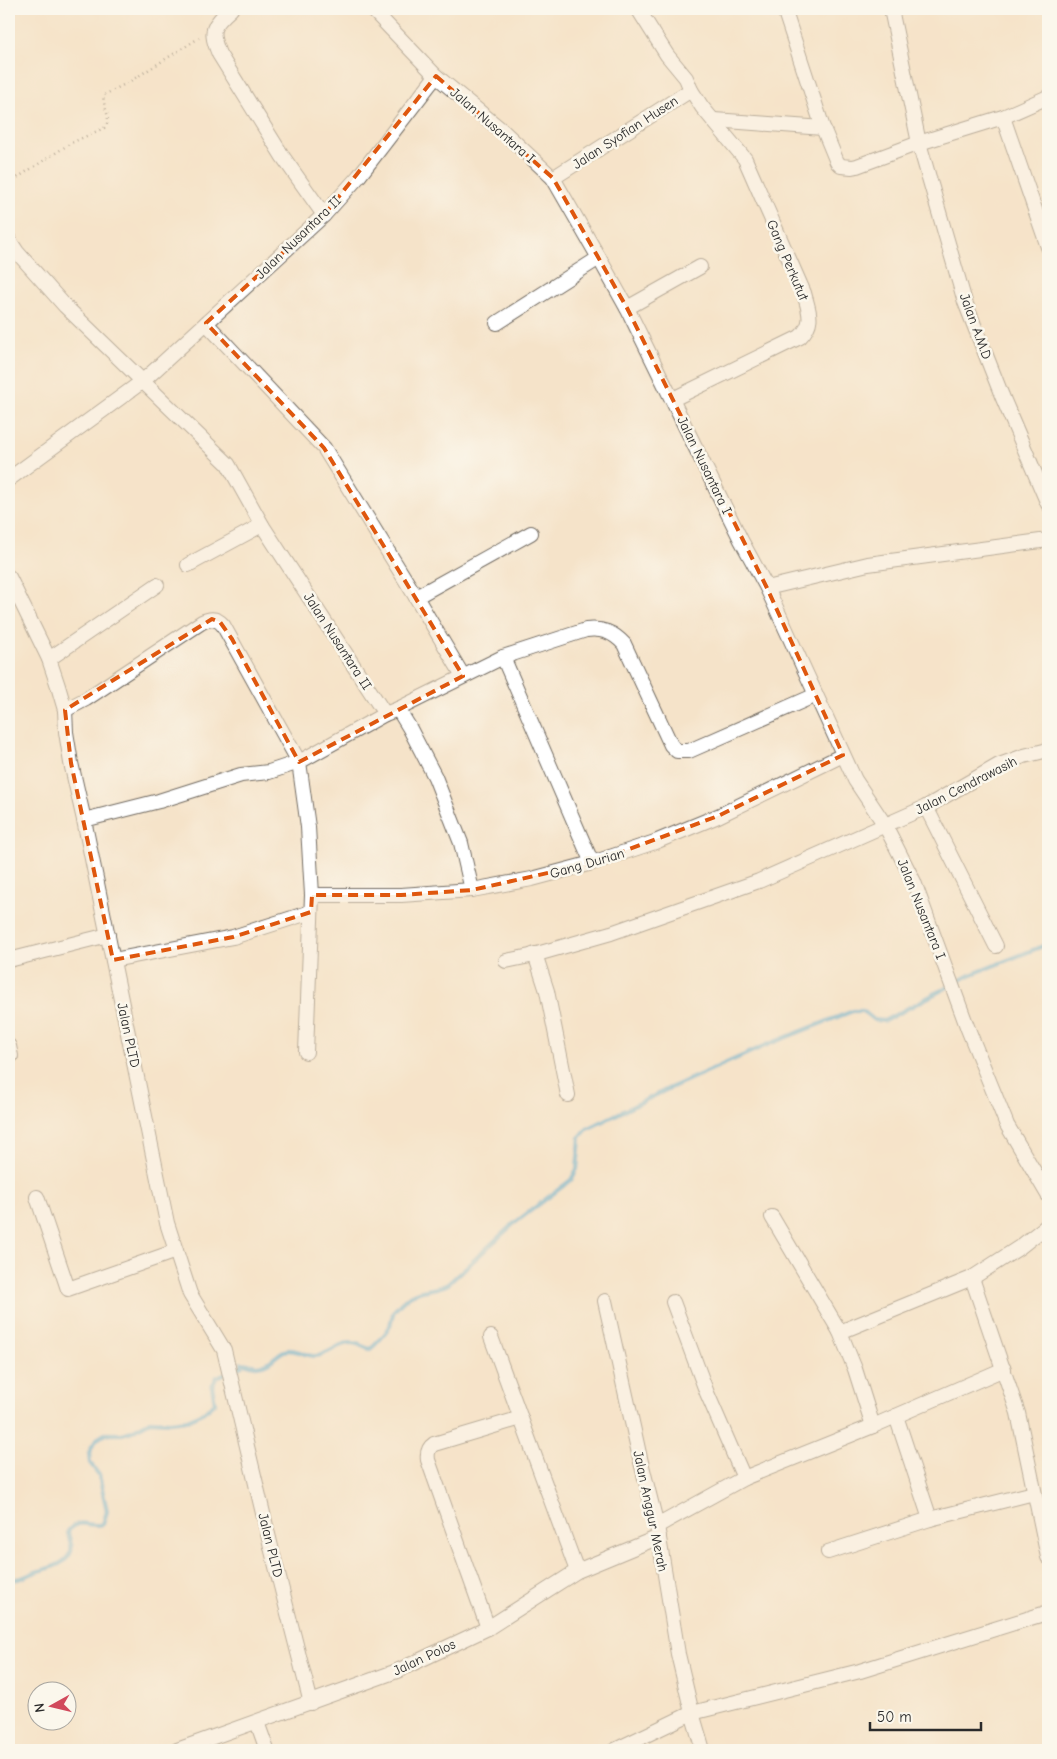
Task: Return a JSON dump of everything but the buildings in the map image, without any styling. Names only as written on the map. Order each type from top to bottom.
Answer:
[{"type":"street","points":[[231,9],[216,23],[213,29],[214,40],[219,54],[283,158],[324,215]]},
{"type":"street","name":"Jalan Nusantara I","points":[[372,9],[436,76],[510,138],[553,178],[599,258],[627,308],[741,540],[767,588],[855,780],[885,825],[914,882],[1007,1125],[1048,1195]]},
{"type":"street","name":"Jalan Syofian Husen","points":[[553,178],[691,90],[686,78],[667,55],[638,9]]},
{"type":"street","points":[[784,9],[837,162],[846,168],[1003,117],[1048,97]]},
{"type":"street","name":"Jalan A.M.D","points":[[891,9],[919,143],[965,302],[1002,396],[1048,504]]},
{"type":"street","name":"Jalan Nusantara II","points":[[9,479],[144,382],[324,215],[359,176],[436,76]]},
{"type":"street","name":"Gang Perkutut","points":[[673,400],[800,338],[809,328],[810,315],[804,293],[745,159],[691,90]]},
{"type":"street","points":[[1003,117],[1048,247]]},
{"type":"street","points":[[714,120],[824,128]]},
{"type":"street","name":"Jalan Nusantara II","points":[[9,240],[17,252],[65,306],[228,464],[262,525],[391,712],[409,727],[435,776],[461,843],[472,890]]},
{"type":"street","points":[[497,324],[599,258]]},
{"type":"street","points":[[627,308],[700,267]]},
{"type":"street","points":[[206,323],[324,448],[463,676]]},
{"type":"street","points":[[188,565],[262,525]]},
{"type":"street","points":[[416,597],[531,533]]},
{"type":"street","points":[[767,588],[868,564],[1048,540]]},
{"type":"street","name":"Jalan PLTD","points":[[9,577],[49,659],[65,710],[71,763],[167,1223],[190,1294],[224,1350],[311,1704]]},
{"type":"street","points":[[49,659],[157,585]]},
{"type":"street","points":[[65,710],[86,699],[202,622],[212,618],[220,622],[232,640],[299,762],[308,827],[312,895],[306,1052]]},
{"type":"street","points":[[84,820],[159,801],[241,776],[269,772],[299,762],[391,712],[463,676],[503,658],[586,630],[596,629],[609,632],[624,644],[671,745],[677,751],[689,751],[816,695]]},
{"type":"street","points":[[503,658],[592,863]]},
{"type":"street","name":"Jalan Cendrawasih","points":[[506,961],[611,933],[750,884],[926,807],[999,765],[1048,750]]},
{"type":"street","name":"Gang Durian","points":[[312,895],[401,895],[472,890],[532,879],[592,863],[655,842],[718,816],[843,755]]},
{"type":"street","points":[[926,807],[996,946]]},
{"type":"street","points":[[113,960],[233,936],[311,912]]},
{"type":"street","points":[[9,960],[108,935]]},
{"type":"street","points":[[536,954],[547,991],[568,1095]]},
{"type":"street","points":[[37,1196],[68,1289],[176,1251]]},
{"type":"street","points":[[772,1218],[840,1332],[873,1426]]},
{"type":"street","points":[[840,1332],[972,1278],[1020,1247],[1048,1226]]},
{"type":"street","points":[[972,1278],[1018,1413],[1048,1557]]},
{"type":"street","name":"Jalan Anggur Merah","points":[[605,1301],[658,1531],[678,1654],[703,1750]]},
{"type":"street","points":[[673,1302],[707,1393],[744,1478]]},
{"type":"street","points":[[491,1337],[577,1571]]},
{"type":"street","name":"Jalan Polos","points":[[177,1750],[311,1704],[397,1671],[488,1628],[577,1571],[658,1531],[744,1478],[873,1426],[1004,1369]]},
{"type":"street","points":[[896,1416],[930,1520]]},
{"type":"street","points":[[488,1628],[427,1454],[434,1444],[521,1418]]},
{"type":"street","points":[[828,1552],[930,1520],[1034,1493]]},
{"type":"street","points":[[615,1750],[692,1713],[860,1671],[1048,1611]]},
{"type":"street","points":[[257,1722],[267,1750]]},
{"type":"path","points":[[9,183],[71,143],[107,125],[109,120],[103,99],[104,94],[129,82],[213,29]]},
{"type":"highlighted area","points":[[436,76],[553,178],[627,308],[767,588],[843,755],[718,816],[592,863],[472,890],[401,895],[312,895],[311,912],[233,937],[113,960],[71,763],[65,710],[212,619],[220,622],[232,639],[299,762],[463,676],[324,448],[206,323],[324,215]]},
{"type":"waterway","points":[[9,1579],[21,1578],[53,1567],[66,1559],[71,1551],[68,1531],[77,1524],[103,1524],[107,1511],[99,1475],[90,1463],[89,1453],[97,1439],[105,1434],[122,1434],[132,1431],[150,1421],[170,1422],[187,1420],[201,1414],[215,1403],[212,1386],[217,1377],[242,1366],[242,1363],[261,1366],[288,1350],[315,1356],[324,1354],[347,1343],[354,1343],[370,1349],[387,1331],[394,1311],[406,1299],[417,1292],[448,1284],[512,1225],[571,1180],[577,1169],[580,1137],[587,1129],[670,1088],[769,1044],[853,1011],[863,1011],[874,1020],[884,1021],[970,975],[1048,944]]}]
